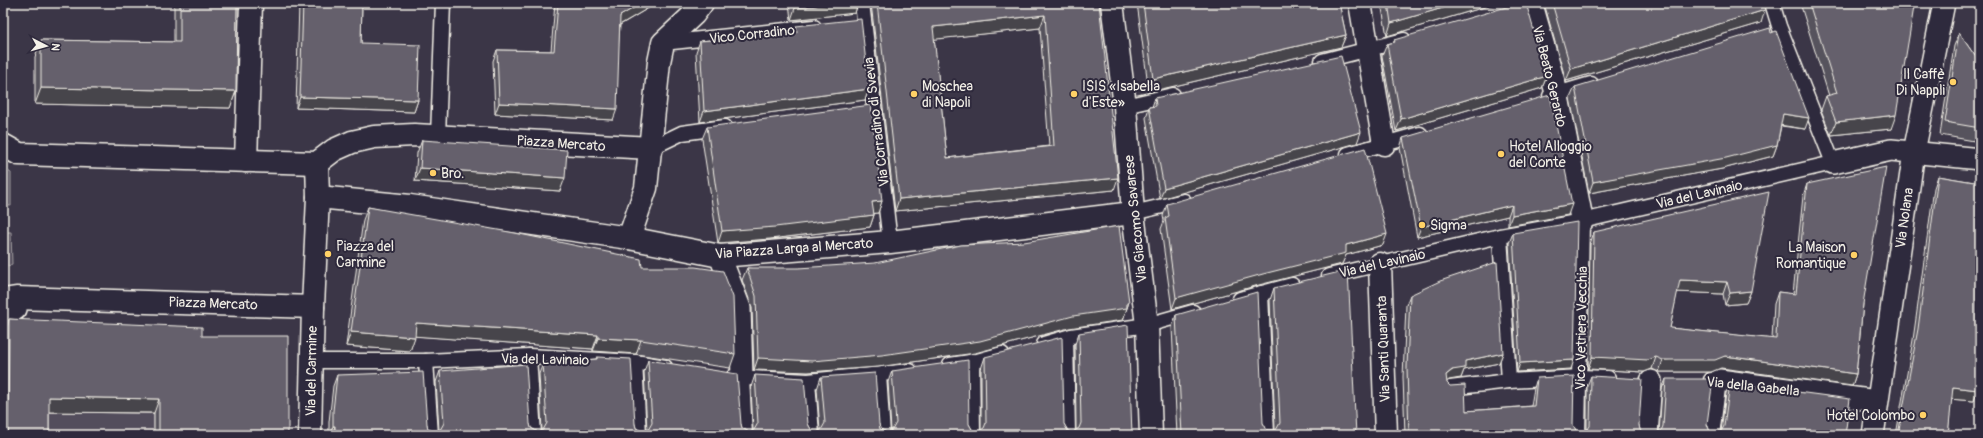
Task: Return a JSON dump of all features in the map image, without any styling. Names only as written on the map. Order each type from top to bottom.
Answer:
[{"type":"street","points":[[246,161],[251,3]]},
{"type":"street","points":[[629,238],[646,188],[659,62],[663,44],[694,14],[702,3]]},
{"type":"street","name":"Via Giacomo Savarese","points":[[1112,3],[1125,106],[1133,213],[1147,325],[1151,435]]},
{"type":"street","points":[[1360,3],[1384,144]]},
{"type":"street","name":"Via Nolana","points":[[1872,435],[1914,152],[1944,3]]},
{"type":"street","name":"Via Beato Gerardo","points":[[1526,4],[1557,94],[1582,221]]},
{"type":"street","name":"Piazza Mercato","points":[[317,163],[334,150],[352,142],[374,137],[414,134],[651,148]]},
{"type":"street","points":[[3,145],[18,154],[317,163],[318,197],[313,307]]},
{"type":"street","points":[[1833,163],[1891,150],[1980,160]]},
{"type":"street","name":"Via Piazza Larga al Mercato","points":[[318,197],[410,206],[629,238],[720,256],[890,242],[1133,213]]},
{"type":"street","points":[[720,256],[740,308],[742,378]]},
{"type":"street","name":"Via Santi Quaranta","points":[[1380,264],[1386,435]]},
{"type":"street","name":"Piazza Mercato","points":[[7,310],[16,298],[313,307]]},
{"type":"street","name":"Via del Carmine","points":[[310,435],[313,307]]},
{"type":"street","name":"Via della Gabella","points":[[1719,380],[1877,401]]},
{"type":"street","points":[[1647,435],[1651,381]]},
{"type":"lane","points":[[438,136],[443,3]]},
{"type":"lane","name":"Via Corradino di Svevia","points":[[862,3],[890,242]]},
{"type":"lane","points":[[1772,3],[1779,26],[1833,163]]},
{"type":"lane","points":[[849,23],[864,21]]},
{"type":"lane","name":"Vico Corradino","points":[[663,44],[827,25]]},
{"type":"lane","points":[[1764,31],[1779,26]]},
{"type":"lane","points":[[1307,64],[1368,50],[1414,37]]},
{"type":"lane","points":[[1534,101],[1601,81]]},
{"type":"lane","points":[[1125,106],[1186,92]]},
{"type":"lane","points":[[858,109],[874,107]]},
{"type":"lane","points":[[651,148],[682,133],[736,126]]},
{"type":"lane","points":[[1338,157],[1436,129]]},
{"type":"lane","name":"Via del Lavinaio","points":[[1223,304],[1310,281],[1500,236],[1582,221],[1833,163]]},
{"type":"lane","points":[[1133,213],[1200,196]]},
{"type":"lane","name":"Vico Vetriera Vecchia","points":[[1578,435],[1582,221]]},
{"type":"lane","points":[[1500,236],[1509,381]]},
{"type":"lane","points":[[1262,293],[1267,435]]},
{"type":"lane","points":[[1029,347],[1066,338],[1147,325],[1208,308]]},
{"type":"lane","points":[[1066,338],[1068,435]]},
{"type":"lane","points":[[719,374],[742,378],[808,381],[879,375],[929,368],[972,361],[1014,351]]},
{"type":"lane","points":[[528,356],[534,435]]},
{"type":"lane","name":"Via del Lavinaio","points":[[311,361],[426,361],[528,356],[636,362],[681,369]]},
{"type":"lane","points":[[426,361],[432,435]]},
{"type":"lane","points":[[972,361],[973,435]]},
{"type":"lane","points":[[636,362],[639,435]]},
{"type":"lane","points":[[879,375],[883,435]]},
{"type":"lane","points":[[1450,388],[1509,381],[1580,376],[1620,379]]},
{"type":"lane","points":[[742,378],[745,435]]},
{"type":"lane","name":"Via della Gabella","points":[[1696,380],[1719,380]]},
{"type":"lane","points":[[1712,435],[1719,380]]},
{"type":"lane","points":[[808,381],[812,435]]},
{"type":"shaded area","points":[[3,168],[11,173],[11,206],[3,205]]},
{"type":"shaded area","points":[[3,232],[11,232],[12,264],[3,269]]},
{"type":"shaded area","points":[[44,412],[154,413],[154,435],[44,435]]},
{"type":"building","points":[[180,3],[237,3],[236,91],[41,88],[41,40],[180,42]]},
{"type":"building","points":[[303,3],[362,3],[361,43],[420,45],[418,100],[300,97]]},
{"type":"building","points":[[558,3],[642,3],[620,16],[617,109],[499,103],[497,50],[554,51]]},
{"type":"building","points":[[795,3],[841,3],[795,8]]},
{"type":"building","name":"ISIS «Isabella d'Este»","points":[[877,3],[1099,3],[1118,178],[899,199]],"holes":[[[1045,15],[1054,146],[947,158],[933,27]]]},
{"type":"building","points":[[1143,3],[1339,3],[1346,35],[1153,79]]},
{"type":"building","points":[[1388,3],[1460,3],[1391,23]]},
{"type":"building","points":[[1520,3],[1526,3],[1547,76],[1401,119],[1387,44],[1395,42],[1394,40]]},
{"type":"building","points":[[1552,3],[1763,3],[1765,10],[1571,69]]},
{"type":"building","points":[[1809,3],[1914,3],[1896,115],[1836,122],[1826,96],[1837,93]]},
{"type":"building","points":[[861,19],[869,89],[704,111],[700,41],[797,32],[796,26]]},
{"type":"building","points":[[1770,28],[1771,33],[1776,31],[1809,118],[1783,114],[1777,145],[1726,158],[1593,182],[1575,87]]},
{"type":"building","points":[[1959,33],[1980,63],[1980,128],[1945,122]]},
{"type":"building","points":[[1341,56],[1361,132],[1164,188],[1149,107],[1156,106],[1155,98]]},
{"type":"building","points":[[1550,95],[1572,204],[1512,215],[1512,205],[1421,227],[1403,138]]},
{"type":"building","points":[[871,105],[882,201],[872,202],[874,215],[775,227],[722,231],[707,127]]},
{"type":"building","points":[[422,140],[567,150],[565,178],[420,168]]},
{"type":"building","points":[[1365,148],[1387,234],[1346,245],[1346,253],[1176,298],[1165,218],[1169,216],[1167,204]]},
{"type":"building","points":[[1886,167],[1863,304],[1856,374],[1725,356],[1715,360],[1663,360],[1656,357],[1648,360],[1592,357],[1594,232],[1769,192],[1751,291],[1730,293],[1727,282],[1680,280],[1670,328],[1776,339],[1778,292],[1796,294],[1807,184]]},
{"type":"building","points":[[1938,176],[1980,183],[1980,372],[1978,390],[1953,387],[1948,435],[1898,435],[1918,329]]},
{"type":"building","points":[[368,207],[515,233],[641,259],[642,267],[695,267],[723,271],[733,297],[735,354],[641,340],[598,338],[598,335],[416,323],[415,337],[351,332]]},
{"type":"building","points":[[1577,222],[1574,360],[1520,363],[1513,233]]},
{"type":"building","points":[[1119,226],[1129,302],[1127,303],[1127,308],[1073,316],[980,341],[882,355],[812,361],[758,358],[756,296],[747,268],[798,268],[875,263],[961,245],[1024,242]]},
{"type":"building","points":[[1497,262],[1503,353],[1465,361],[1465,368],[1452,370],[1446,375],[1447,383],[1450,386],[1465,385],[1466,411],[1534,406],[1537,378],[1574,376],[1573,425],[1577,432],[1582,433],[1586,432],[1590,426],[1591,376],[1642,379],[1639,425],[1640,430],[1645,435],[1409,435],[1407,367],[1410,295],[1440,281]]},
{"type":"building","points":[[1348,270],[1356,435],[1182,435],[1176,315],[1257,292],[1263,423],[1267,430],[1276,430],[1280,423],[1274,288]]},
{"type":"building","points":[[9,319],[202,327],[202,336],[288,336],[288,435],[159,435],[159,399],[49,397],[49,435],[8,435]]},
{"type":"building","points":[[1128,325],[1132,435],[335,435],[335,426],[333,426],[337,375],[423,372],[428,429],[435,432],[440,430],[444,423],[440,371],[526,364],[530,424],[531,428],[538,432],[543,430],[547,423],[543,363],[597,359],[597,357],[631,359],[635,424],[636,428],[643,432],[648,430],[652,423],[648,360],[737,374],[741,424],[742,428],[749,432],[754,430],[758,423],[755,375],[804,378],[808,424],[812,431],[816,432],[821,430],[825,423],[821,377],[875,373],[880,429],[887,432],[892,430],[896,423],[892,371],[968,360],[969,424],[973,431],[978,432],[984,428],[986,423],[985,357],[1062,337],[1064,424],[1068,431],[1073,432],[1079,428],[1081,423],[1079,333]]},
{"type":"building","points":[[1666,379],[1713,379],[1707,424],[1710,432],[1715,433],[1722,430],[1724,426],[1730,383],[1850,399],[1845,435],[1657,435],[1663,426]]},
{"type":"place","name":"Il Caffè Di Nappli","points":[[1953,82]]},
{"type":"place","name":"Moschea di Napoli","points":[[914,94]]},
{"type":"place","name":"ISIS «Isabella d'Este»","points":[[1074,94]]},
{"type":"place","name":"Hotel Alloggio del Conte","points":[[1501,154]]},
{"type":"place","name":"Bro.","points":[[433,173]]},
{"type":"place","name":"Sigma","points":[[1422,225]]},
{"type":"place","name":"Piazza del Carmine","points":[[328,254]]},
{"type":"place","name":"La Maison Romantique","points":[[1854,255]]},
{"type":"place","name":"Hotel Colombo","points":[[1923,415]]}]
